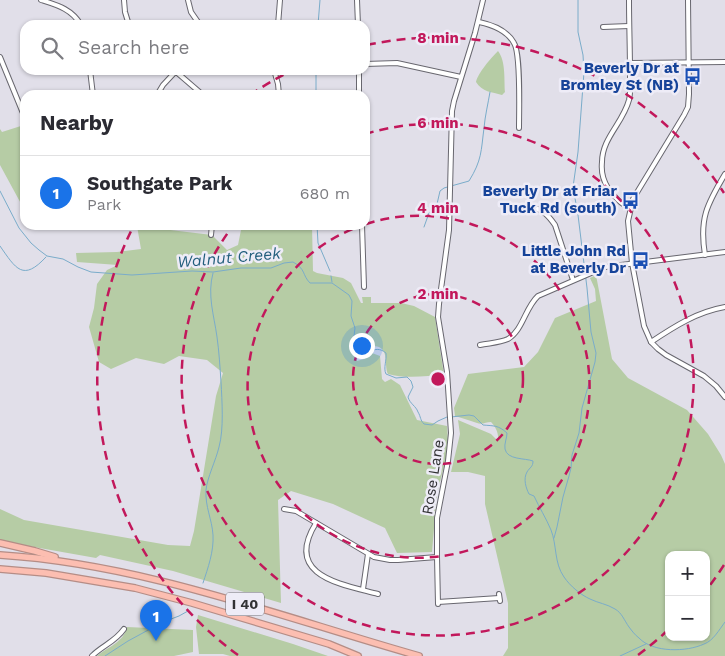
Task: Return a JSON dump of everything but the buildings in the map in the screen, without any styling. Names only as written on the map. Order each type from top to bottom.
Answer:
[{"type":"highway","points":[[0,544],[35,551],[69,562]]},
{"type":"highway","name":"I 40","points":[[0,555],[69,562],[143,576],[419,656]]},
{"type":"highway","name":"I 40","points":[[0,569],[46,573],[135,588],[192,602],[329,644],[358,656]]},
{"type":"street","points":[[41,0],[61,6],[77,20]]},
{"type":"street","points":[[124,0],[127,20]]},
{"type":"street","points":[[188,0],[191,12],[197,20]]},
{"type":"street","points":[[278,20],[280,0]]},
{"type":"street","points":[[357,0],[358,20]]},
{"type":"street","name":"Rose Lane","points":[[483,0],[479,22],[453,106],[450,230],[438,304],[438,317],[447,372],[450,424],[449,456],[437,518],[436,557],[438,603],[499,598]]},
{"type":"street","points":[[629,0],[629,100],[604,147],[602,166],[603,176],[610,192],[630,208]]},
{"type":"street","points":[[688,0],[688,106],[633,200],[628,221],[632,263],[644,326],[651,342],[666,356],[704,376],[725,397]]},
{"type":"street","points":[[479,22],[490,24],[501,30],[516,45],[519,128]]},
{"type":"street","points":[[604,27],[629,26]]},
{"type":"street","points":[[0,57],[20,106]]},
{"type":"street","points":[[630,64],[725,62]]},
{"type":"street","points":[[370,64],[397,63],[461,77]]},
{"type":"street","points":[[91,75],[92,90]]},
{"type":"street","points":[[160,90],[171,75]]},
{"type":"street","points":[[181,75],[197,90]]},
{"type":"street","points":[[275,75],[279,90]]},
{"type":"street","points":[[359,75],[360,90]]},
{"type":"street","points":[[705,255],[704,217],[711,198],[725,174]]},
{"type":"street","points":[[532,208],[541,210],[550,216],[555,225],[573,280]]},
{"type":"street","points":[[211,235],[212,230]]},
{"type":"street","points":[[362,230],[364,287]]},
{"type":"street","points":[[480,345],[499,342],[510,337],[517,330],[530,304],[542,294],[606,267],[725,252]]},
{"type":"street","points":[[651,342],[688,318],[725,307]]},
{"type":"street","points":[[284,510],[296,511],[374,556],[390,560],[436,557]]},
{"type":"street","points":[[316,523],[307,540],[306,549],[314,570],[326,578],[378,594]]},
{"type":"street","points":[[363,590],[368,554]]},
{"type":"street","points":[[92,656],[98,649],[117,638],[124,629]]},
{"type":"green space","points":[[498,51],[501,55],[504,71],[505,92],[502,95],[484,90],[476,82],[482,70]]},
{"type":"green space","points":[[20,126],[20,202],[0,165],[0,129],[2,132]]},
{"type":"green space","points":[[138,230],[170,230],[212,235],[227,250],[238,245],[241,230],[312,230],[313,271],[343,278],[351,283],[361,303],[363,303],[362,297],[371,297],[371,303],[401,303],[414,306],[435,317],[444,375],[408,377],[388,374],[384,352],[376,346],[353,354],[357,361],[364,359],[372,353],[380,356],[382,379],[385,382],[391,379],[400,385],[417,420],[447,426],[446,459],[437,493],[432,552],[397,553],[385,528],[333,504],[291,491],[278,500],[281,603],[173,571],[100,555],[96,558],[0,541],[0,509],[24,520],[168,545],[190,546],[216,396],[223,373],[207,360],[179,356],[164,364],[136,358],[111,369],[99,362],[89,327],[97,284],[107,270],[118,265],[77,262],[76,253],[117,252],[141,249]]},
{"type":"green space","points":[[596,275],[612,359],[628,378],[687,410],[708,434],[725,464],[725,656],[503,656],[508,648],[508,603],[485,504],[485,476],[468,472],[451,472],[460,434],[458,420],[491,434],[498,441],[498,433],[491,422],[479,424],[455,416],[454,408],[468,374],[524,367],[538,352],[555,318],[596,301],[595,289],[590,278]]},
{"type":"green space","points":[[198,615],[328,656],[230,656],[223,654],[199,654],[196,627]]},
{"type":"green space","points":[[127,627],[193,630],[193,652],[174,656],[97,656],[119,641]]},
{"type":"waterway","points":[[318,20],[320,0]]},
{"type":"waterway","points":[[554,538],[596,353],[591,332],[578,215],[573,187],[578,152],[584,72],[583,55],[578,32],[578,0]]},
{"type":"waterway","points":[[316,75],[316,90]]},
{"type":"waterway","points":[[424,227],[429,213],[437,204],[440,191],[444,188],[469,181],[473,174],[480,155],[490,92]]},
{"type":"waterway","name":"Walnut Creek","points":[[0,191],[20,229]]},
{"type":"waterway","name":"Walnut Creek","points":[[21,230],[31,243],[47,256],[63,259],[91,272],[132,275],[192,271],[213,272],[241,268],[271,268],[293,262],[300,267],[310,283],[332,283],[349,295],[352,301],[351,316],[355,328],[352,353],[355,357],[374,350],[382,350],[386,353],[386,374],[396,378],[407,377],[411,381],[413,387],[408,397],[424,424],[432,425],[447,417]]},
{"type":"waterway","points":[[317,230],[318,243],[330,271]]},
{"type":"waterway","name":"Walnut Creek","points":[[0,246],[16,266],[26,271],[38,265],[46,257]]},
{"type":"waterway","points":[[203,583],[213,547],[206,490],[221,440],[222,424],[219,353],[211,297],[213,273]]},
{"type":"waterway","points":[[331,276],[332,282]]},
{"type":"waterway","name":"Walnut Creek","points":[[451,417],[469,415],[474,416],[483,425],[496,426],[507,433],[506,453],[513,457],[533,461],[526,475],[526,486],[529,494],[534,496],[551,530],[557,560],[564,577],[572,587],[583,595],[617,611],[634,633],[645,643],[670,650],[697,647],[707,643],[716,635],[725,622]]},
{"type":"waterway","points":[[105,656],[163,622],[188,611]]},
{"type":"waterway","points":[[620,656],[646,644]]},
{"type":"place","name":"Beverly Dr at Bromley St (NB)","points":[[693,77]]},
{"type":"place","name":"Beverly Dr at Friar Tuck Rd (south)","points":[[631,200]]},
{"type":"place","name":"Little John Rd at Beverly Dr","points":[[640,260]]},
{"type":"place","name":"Southgate Park","points":[[156,641]]}]
